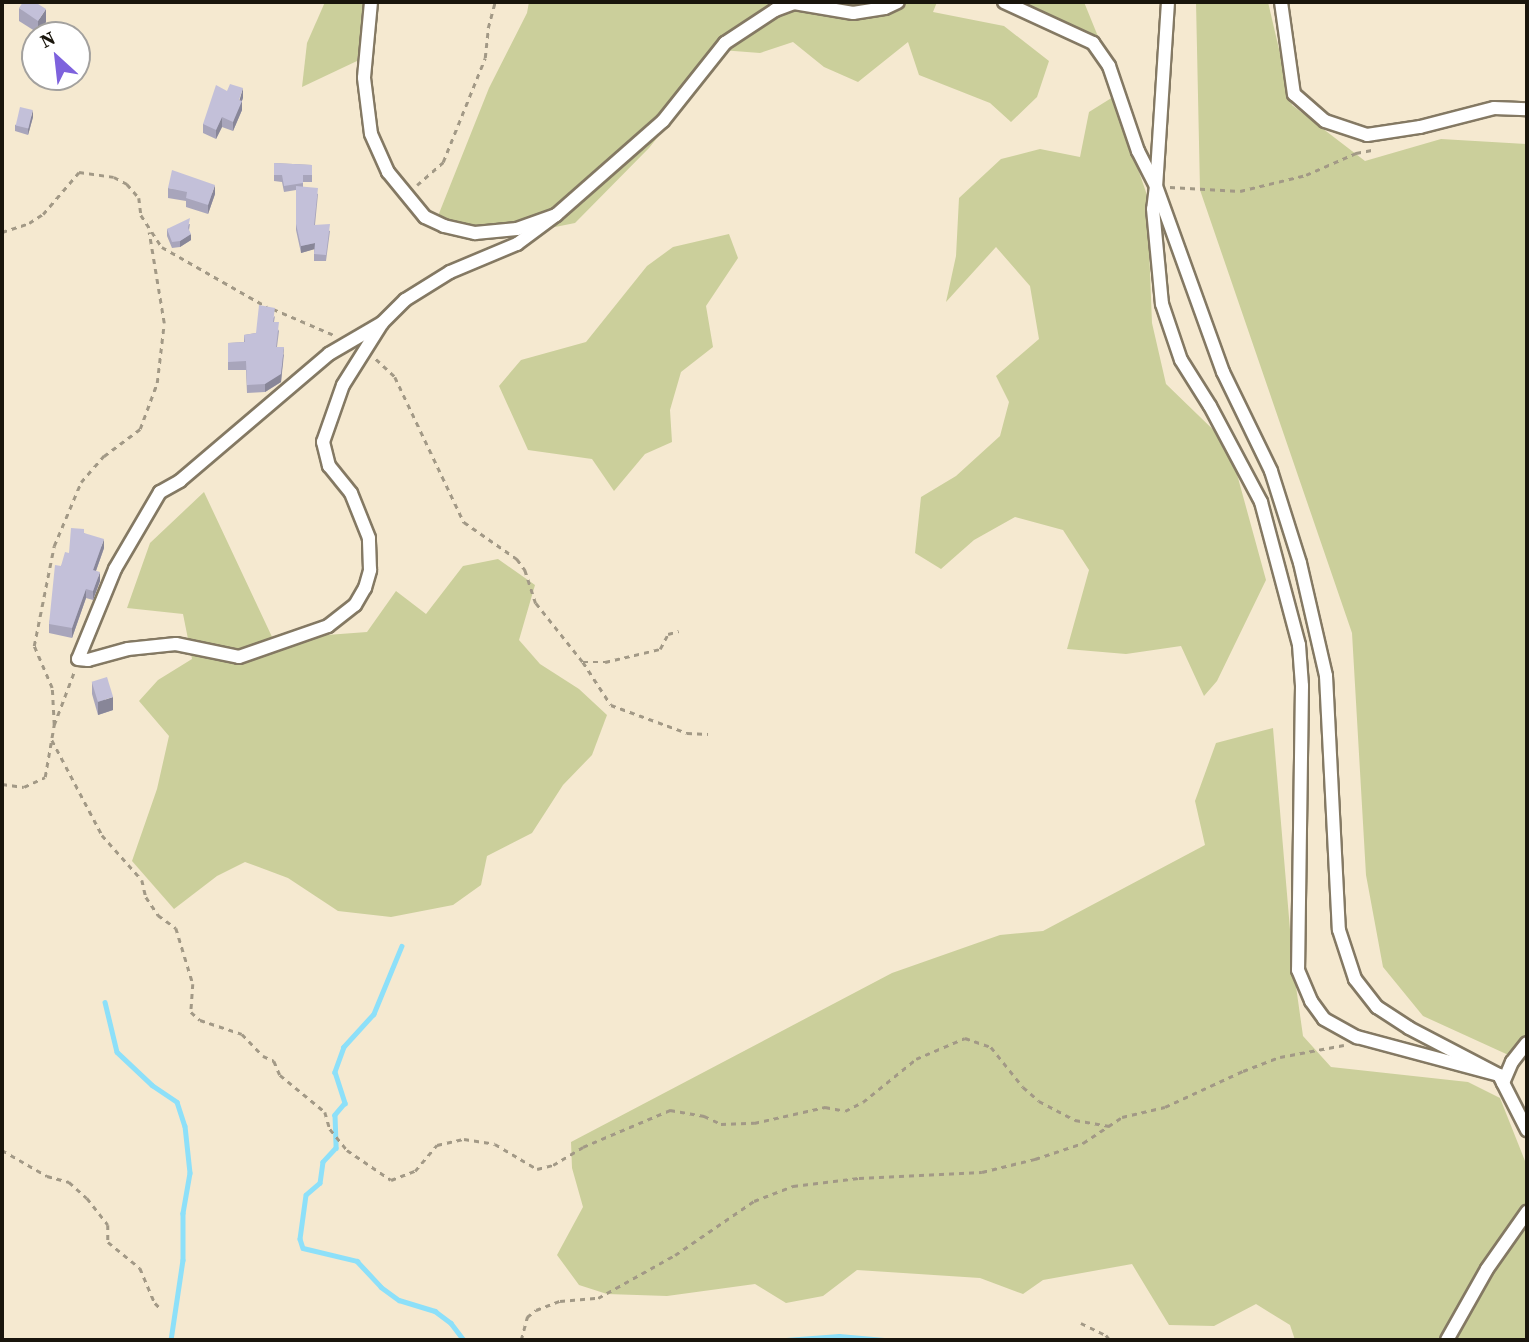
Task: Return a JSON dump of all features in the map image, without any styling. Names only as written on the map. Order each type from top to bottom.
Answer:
[{"type":"street","points":[[371,2],[365,78],[371,134],[388,172],[408,198],[425,217],[443,226],[475,233],[517,229],[556,215]]},
{"type":"street","points":[[382,323],[329,354],[180,481],[160,492],[115,569],[78,659],[88,660],[128,649],[176,644],[239,657],[328,626],[355,605],[365,588],[370,570],[369,538],[351,493],[329,466],[323,442],[343,385],[382,323],[405,300],[423,288],[450,272],[517,244],[556,215],[663,121],[725,43],[747,28],[794,3],[853,13],[885,8],[898,2]]},
{"type":"street","points":[[1004,2],[1093,43],[1109,66],[1138,150],[1156,186],[1223,372],[1271,471],[1300,563],[1326,676],[1339,930],[1355,979],[1377,1007],[1501,1079],[1527,1130]]},
{"type":"street","points":[[1168,2],[1153,209],[1162,304],[1181,360],[1223,429],[1261,502],[1299,645],[1302,686],[1298,970],[1311,1001],[1324,1019],[1371,1042],[1501,1079]]},
{"type":"street","points":[[1280,2],[1294,94],[1325,121],[1367,135],[1420,127],[1494,108],[1527,109]]},
{"type":"street","points":[[1501,1079],[1527,1044]]},
{"type":"street","points":[[1447,1340],[1487,1269],[1527,1212]]},
{"type":"path","points":[[408,198],[411,190],[443,162],[476,73],[485,58],[488,28],[495,2]]},
{"type":"path","points":[[1156,186],[1240,191],[1306,175],[1356,153],[1376,148]]},
{"type":"path","points":[[2,784],[24,787],[45,776],[54,725],[52,688],[34,646],[54,546],[81,482],[104,456],[140,429],[158,383],[164,323],[149,232]]},
{"type":"path","points":[[54,725],[78,659]]},
{"type":"path","points":[[583,662],[611,705],[687,733],[708,734]]},
{"type":"path","points":[[52,740],[102,835],[142,880],[146,897],[158,915],[176,928],[193,984],[191,1013],[200,1020],[242,1034],[263,1056],[274,1061],[280,1075],[325,1112],[330,1129],[347,1150],[391,1180],[415,1171],[437,1145],[464,1139],[495,1144],[537,1169],[553,1166],[583,1147],[670,1110],[704,1116],[721,1124],[754,1123],[825,1107],[845,1111],[863,1102],[916,1059],[965,1038],[991,1047],[1023,1087],[1039,1101],[1075,1121],[1109,1126]]},
{"type":"path","points":[[521,1340],[527,1317],[536,1310],[560,1301],[598,1298],[675,1255],[754,1201],[793,1186],[859,1178],[982,1172],[1083,1143],[1122,1117],[1166,1107],[1280,1057],[1371,1042]]},
{"type":"path","points":[[2,1150],[47,1176],[69,1182],[87,1198],[108,1225],[108,1242],[140,1268],[155,1303],[160,1308]]},
{"type":"path","points":[[1081,1323],[1106,1335],[1110,1340]]},
{"type":"green space","points":[[325,2],[367,2],[357,61],[302,87],[307,43]]},
{"type":"green space","points":[[529,2],[937,2],[933,12],[1004,26],[1049,61],[1037,97],[1011,122],[990,103],[919,75],[908,42],[858,82],[824,67],[793,42],[760,53],[721,50],[689,98],[649,148],[575,223],[500,238],[436,221],[489,88],[527,13]]},
{"type":"green space","points":[[1010,2],[1084,2],[1099,39]]},
{"type":"green space","points":[[1196,2],[1268,2],[1292,105],[1365,161],[1441,139],[1527,144],[1527,1045],[1515,1058],[1423,1016],[1383,967],[1366,875],[1352,633],[1200,190]]},
{"type":"green space","points":[[1113,97],[1147,195],[1152,323],[1166,384],[1229,445],[1266,580],[1217,681],[1204,696],[1181,646],[1126,654],[1067,649],[1089,570],[1063,530],[1015,517],[974,540],[941,569],[915,553],[921,497],[956,476],[1000,436],[1009,402],[996,376],[1039,339],[1030,286],[996,247],[946,302],[956,256],[959,198],[1001,159],[1040,149],[1080,157],[1089,112]]},
{"type":"green space","points":[[729,234],[738,258],[706,306],[713,347],[681,372],[670,410],[672,442],[645,454],[614,491],[592,459],[528,450],[499,386],[521,360],[586,342],[647,266],[673,247]]},
{"type":"green space","points":[[204,492],[273,639],[367,632],[396,591],[426,614],[463,566],[498,559],[535,585],[519,640],[540,664],[579,689],[607,715],[592,755],[563,785],[532,833],[487,856],[481,885],[453,905],[391,917],[338,911],[288,878],[245,862],[217,876],[174,909],[132,861],[157,789],[169,736],[139,701],[158,680],[192,659],[183,614],[127,608],[150,543]]},
{"type":"green space","points":[[1273,728],[1293,965],[1303,1036],[1331,1067],[1468,1082],[1500,1098],[1527,1166],[1527,1340],[1295,1340],[1290,1325],[1256,1304],[1214,1326],[1169,1325],[1132,1264],[1043,1280],[1023,1294],[980,1278],[857,1270],[823,1296],[786,1303],[755,1284],[667,1296],[607,1294],[579,1285],[557,1255],[583,1207],[572,1168],[571,1142],[892,973],[1000,935],[1043,931],[1205,845],[1195,801],[1216,743]]},
{"type":"building","points":[[23,2],[35,2],[46,9],[38,21],[19,8]]},
{"type":"building","points":[[230,84],[243,88],[239,100],[242,101],[233,122],[222,117],[216,130],[203,124],[216,85],[227,91]]},
{"type":"building","points":[[20,107],[33,110],[28,128],[16,126]]},
{"type":"building","points":[[274,163],[312,165],[312,175],[303,175],[303,183],[284,186],[282,175],[274,175]]},
{"type":"building","points":[[172,170],[215,185],[208,205],[186,198],[187,192],[168,188]]},
{"type":"building","points":[[296,186],[318,188],[314,225],[330,224],[326,255],[314,254],[315,243],[301,246],[296,224]]},
{"type":"building","points":[[190,218],[188,228],[191,234],[180,241],[172,242],[167,229]]},
{"type":"building","points":[[259,305],[275,308],[273,322],[279,322],[276,347],[284,347],[281,374],[265,384],[247,385],[246,361],[228,362],[228,343],[245,342],[244,335],[256,333]]},
{"type":"building","points":[[71,528],[84,529],[84,533],[104,539],[93,570],[100,572],[93,591],[86,589],[72,628],[49,624],[55,565],[61,566],[65,552],[69,553]]},
{"type":"building","points":[[107,677],[113,697],[98,702],[92,682]]},
{"type":"waterway","points":[[402,946],[374,1014],[344,1047],[335,1072],[345,1103],[335,1115],[336,1148],[323,1162],[320,1183],[306,1195],[300,1239],[303,1248],[357,1261],[381,1287],[399,1300],[435,1311],[451,1323],[464,1340]]},
{"type":"waterway","points":[[105,1002],[117,1052],[152,1085],[177,1102],[185,1126],[190,1173],[183,1213],[183,1260],[171,1340]]},
{"type":"waterway","points":[[786,1340],[839,1336],[884,1340]]}]
